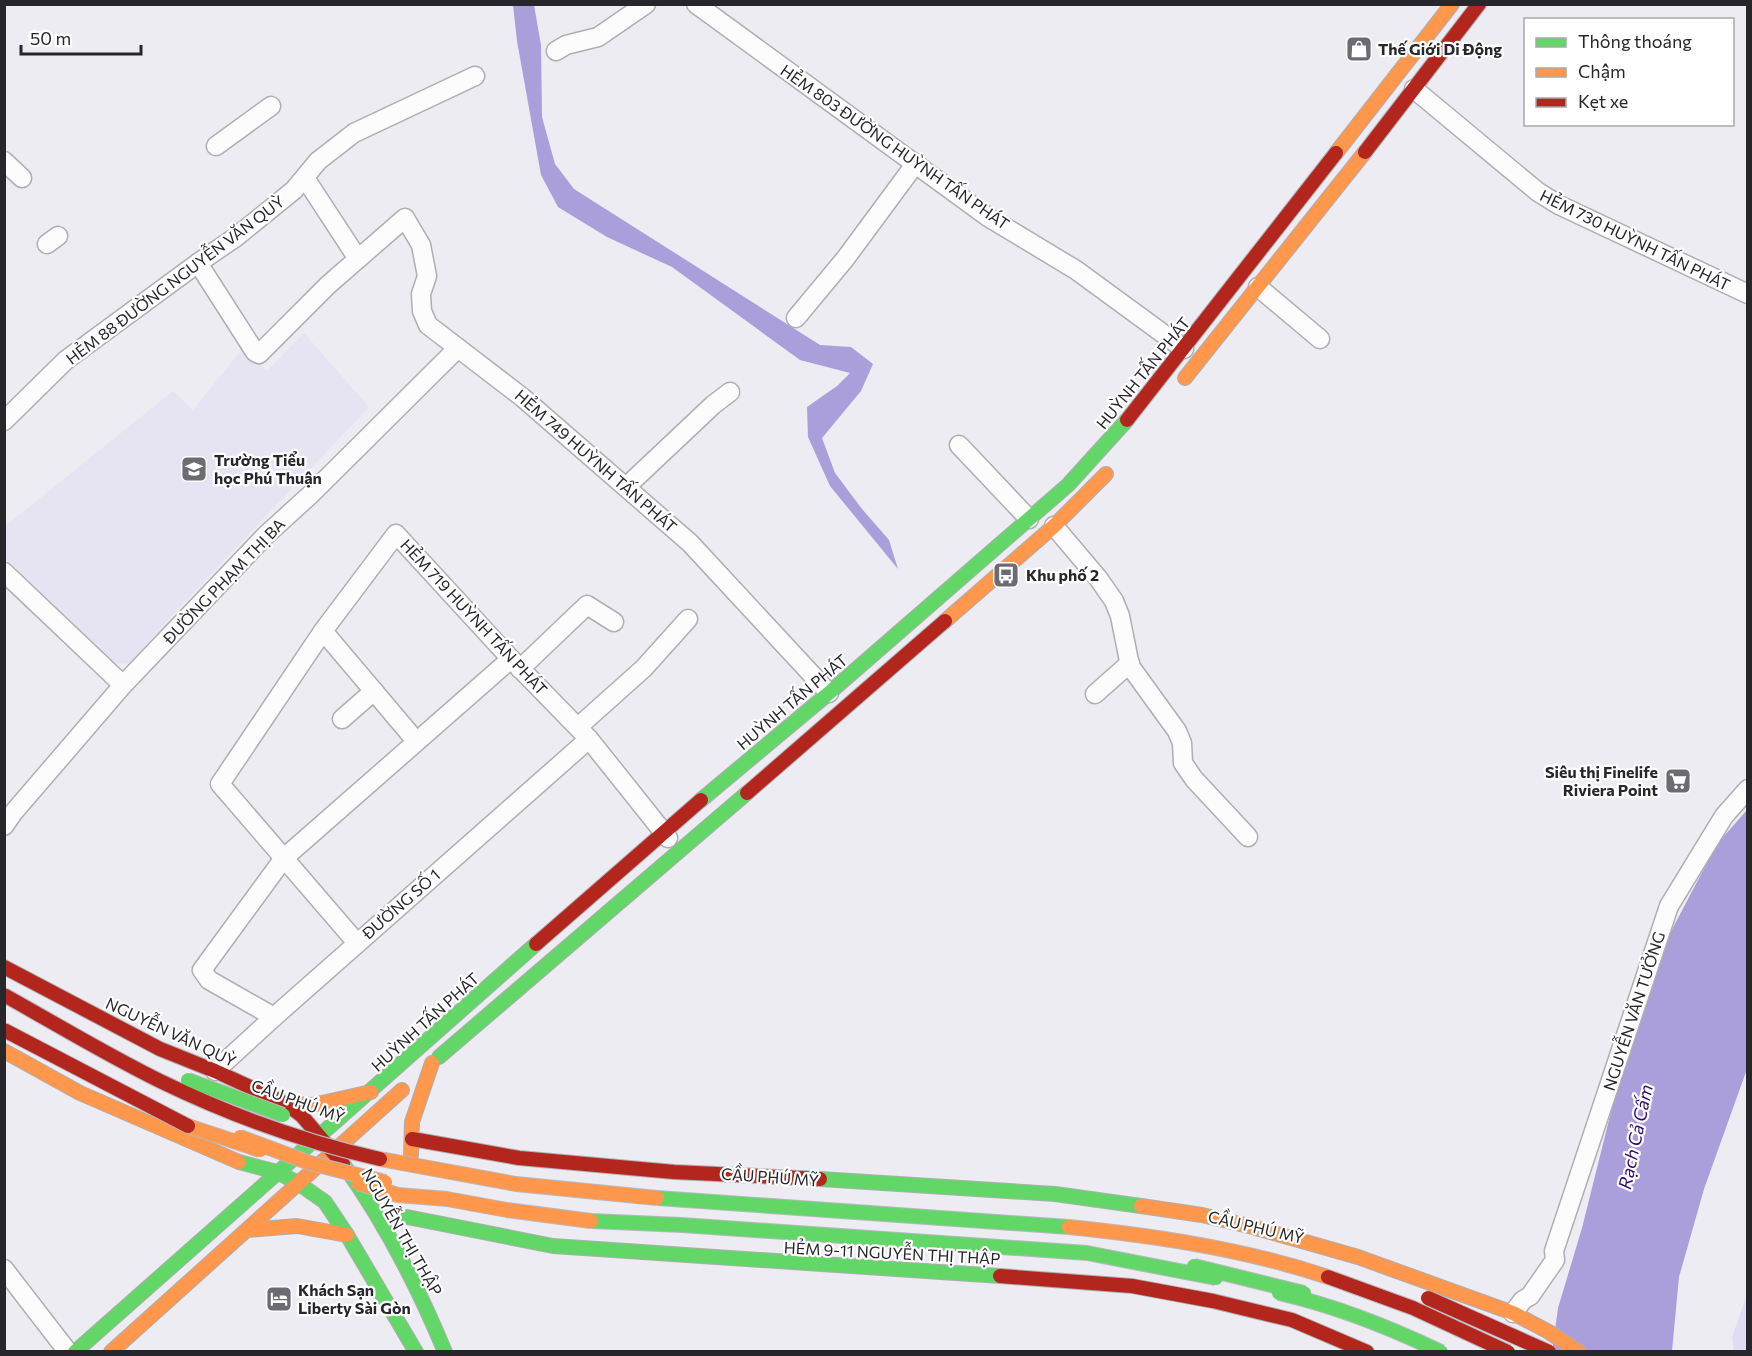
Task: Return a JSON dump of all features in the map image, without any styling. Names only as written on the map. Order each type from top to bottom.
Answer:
[{"type":"main road","name":"HUỲNH TẤN PHÁT","points":[[75,1352],[663,832],[829,693],[1068,485],[1097,455],[1184,349],[1452,4]]},
{"type":"main road","points":[[1175,390],[1212,346],[1479,4]]},
{"type":"main road","points":[[1392,80],[1414,89]]},
{"type":"main road","points":[[1196,333],[1212,346]]},
{"type":"main road","points":[[111,1352],[432,1063],[1054,526],[1116,462]]},
{"type":"main road","points":[[864,663],[878,680]]},
{"type":"main road","name":"NGUYỄN VĂN QUỲ","points":[[4,967],[160,1049],[285,1103],[320,1134]]},
{"type":"main road","name":"CẦU PHÚ MỸ","points":[[4,985],[160,1070],[222,1090],[298,1121],[389,1150],[568,1178],[1099,1217],[1234,1238]]},
{"type":"main road","name":"CẦU PHÚ MỸ","points":[[4,995],[149,1076],[184,1093],[290,1132],[392,1162],[498,1182],[573,1191],[1054,1226],[1199,1244],[1248,1254],[1332,1279],[1406,1305],[1508,1352]]},
{"type":"main road","points":[[4,1021],[140,1094],[195,1120],[310,1163],[381,1181],[547,1209],[1052,1244],[1122,1253],[1204,1268],[1313,1295],[1353,1308],[1456,1352]]},
{"type":"main road","points":[[4,1030],[185,1125],[328,1174],[398,1195],[447,1199],[579,1220],[1087,1253],[1200,1274],[1306,1299],[1393,1329],[1442,1352]]},
{"type":"main road","points":[[420,1048],[432,1063]]},
{"type":"main road","points":[[6,1054],[80,1093],[233,1160],[277,1172],[298,1183],[325,1202],[417,1352],[442,1345]]},
{"type":"main road","points":[[432,1063],[412,1122],[412,1138],[519,1158],[619,1167],[1055,1194],[1202,1215],[1358,1257],[1518,1307],[1579,1352]]},
{"type":"main road","points":[[285,1103],[313,1105],[371,1092]]},
{"type":"main road","name":"NGUYỄN THỊ THẬP","points":[[320,1134],[362,1190],[426,1306],[442,1345]]},
{"type":"main road","name":"HẺM 9-11 NGUYỄN THỊ THẬP","points":[[412,1138],[408,1222],[553,1246],[757,1262],[945,1272],[1132,1286],[1213,1301],[1292,1320],[1367,1352]]},
{"type":"main road","points":[[233,1160],[244,1193],[237,1208]]},
{"type":"main road","points":[[248,1230],[297,1226],[347,1235]]},
{"type":"main road","name":"CẦU PHÚ MỸ","points":[[1250,1240],[1301,1253],[1338,1266]]},
{"type":"main road","points":[[413,1249],[426,1306]]},
{"type":"main road","points":[[1369,1276],[1389,1283]]},
{"type":"main road","points":[[1419,1294],[1549,1352]]},
{"type":"main road","points":[[129,1304],[144,1323]]},
{"type":"main road","points":[[1491,1352],[1518,1307]]},
{"type":"street","points":[[556,51],[566,45],[598,37],[646,4]]},
{"type":"street","name":"HẺM 803 ĐƯỜNG HUỲNH TẤN PHÁT","points":[[696,4],[988,217],[1076,270],[1184,349]]},
{"type":"street","name":"HẺM 88 ĐƯỜNG NGUYỄN VĂN QUỲ","points":[[4,421],[66,360],[236,237],[294,190],[318,161],[354,134],[475,76]]},
{"type":"street","name":"HẺM 730 HUỲNH TẤN PHÁT","points":[[1414,89],[1538,192],[1559,205],[1748,294]]},
{"type":"street","points":[[216,146],[271,106]]},
{"type":"street","points":[[4,161],[22,178]]},
{"type":"street","points":[[795,318],[845,259],[916,164]]},
{"type":"street","points":[[198,263],[258,354],[328,285],[358,259],[305,178]]},
{"type":"street","name":"HẺM 749 HUỲNH TẤN PHÁT","points":[[358,259],[405,218],[421,245],[427,276],[421,294],[422,311],[428,325],[522,398],[690,543],[829,693]]},
{"type":"street","points":[[1258,287],[1320,339]]},
{"type":"street","name":"ĐƯỜNG PHẠM THỊ BA","points":[[4,826],[123,685],[265,536],[310,495],[458,348]]},
{"type":"street","points":[[626,487],[713,405],[730,392]]},
{"type":"street","points":[[959,445],[1029,519]]},
{"type":"street","points":[[1054,526],[1098,578],[1114,601],[1120,616],[1134,674],[1177,731],[1182,743],[1184,764],[1194,779],[1248,837]]},
{"type":"street","name":"HẺM 719 HUỲNH TẤN PHÁT","points":[[284,858],[220,784],[323,631],[396,534],[515,664],[583,733],[679,851]]},
{"type":"street","points":[[4,572],[123,685]]},
{"type":"street","points":[[274,1017],[209,980],[202,970],[284,858],[416,741],[586,605],[614,622]]},
{"type":"street","name":"ĐƯỜNG SỐ 1","points":[[215,1071],[583,733],[688,619]]},
{"type":"street","points":[[323,631],[416,741]]},
{"type":"street","points":[[1095,694],[1130,663]]},
{"type":"street","points":[[342,719],[374,691]]},
{"type":"street","name":"NGUYỄN VĂN TƯỞNG","points":[[1518,1307],[1530,1296],[1555,1260],[1554,1251],[1669,906],[1724,816],[1748,789]]},
{"type":"street","points":[[284,858],[357,943]]},
{"type":"street","points":[[4,1269],[68,1352]]},
{"type":"shaded area","name":"Trường Tiểu học Phú Thuận","points":[[304,333],[369,407],[177,610],[130,663],[115,664],[5,558],[4,527],[173,391],[193,410],[243,348],[267,371]]},
{"type":"shaded area","points":[[1747,1281],[1747,1351],[1734,1351],[1732,1337],[1746,1298]]},
{"type":"water","points":[[513,5],[534,5],[541,45],[542,117],[555,164],[574,189],[820,345],[851,347],[873,364],[861,391],[822,438],[835,473],[889,540],[898,569],[830,486],[808,437],[807,407],[837,386],[850,373],[800,360],[672,267],[607,237],[558,207],[541,175],[517,41]]},
{"type":"water","name":"Rạch Cả Cấm","points":[[1747,810],[1747,1069],[1704,1189],[1679,1277],[1672,1351],[1552,1352],[1558,1308],[1582,1228],[1614,1100],[1657,958],[1717,844]]},
{"type":"traffic: fast","points":[[701,800],[829,693],[1068,485],[1127,420]]},
{"type":"traffic: fast","points":[[439,1057],[747,793]]},
{"type":"traffic: fast","points":[[75,1352],[536,944]]},
{"type":"traffic: fast","points":[[188,1080],[283,1115]]},
{"type":"traffic: fast","points":[[239,1162],[277,1172],[298,1183],[325,1202],[416,1352]]},
{"type":"traffic: fast","points":[[343,1164],[399,1255],[445,1352]]},
{"type":"traffic: fast","points":[[820,1179],[1055,1194],[1141,1206]]},
{"type":"traffic: fast","points":[[657,1198],[1069,1227]]},
{"type":"traffic: fast","points":[[407,1217],[553,1246],[1000,1276]]},
{"type":"traffic: fast","points":[[591,1221],[682,1225],[1087,1253],[1216,1278]]},
{"type":"traffic: fast","points":[[1194,1266],[1304,1293]]},
{"type":"traffic: fast","points":[[1279,1293],[1362,1318],[1441,1352]]},
{"type":"traffic: slow","points":[[1336,153],[1452,4]]},
{"type":"traffic: slow","points":[[1185,378],[1365,152]]},
{"type":"traffic: slow","points":[[945,621],[1054,526],[1106,474]]},
{"type":"traffic: slow","points":[[4,1051],[80,1093],[239,1162]]},
{"type":"traffic: slow","points":[[411,1155],[412,1122],[432,1063]]},
{"type":"traffic: slow","points":[[111,1352],[402,1090]]},
{"type":"traffic: slow","points":[[285,1103],[313,1105],[371,1092]]},
{"type":"traffic: slow","points":[[188,1126],[260,1150]]},
{"type":"traffic: slow","points":[[240,1137],[310,1163],[385,1182]]},
{"type":"traffic: slow","points":[[380,1159],[516,1184],[657,1198]]},
{"type":"traffic: slow","points":[[358,1183],[398,1195],[447,1199],[507,1210],[591,1221]]},
{"type":"traffic: slow","points":[[1141,1206],[1202,1215],[1358,1257],[1513,1313],[1549,1332],[1579,1352]]},
{"type":"traffic: slow","points":[[248,1230],[297,1226],[347,1235]]},
{"type":"traffic: slow","points":[[1069,1227],[1232,1251],[1328,1277]]},
{"type":"traffic: jam","points":[[1365,152],[1479,4]]},
{"type":"traffic: jam","points":[[1127,420],[1336,153]]},
{"type":"traffic: jam","points":[[747,793],[945,621]]},
{"type":"traffic: jam","points":[[536,944],[701,800]]},
{"type":"traffic: jam","points":[[4,967],[160,1049],[285,1103],[302,1116],[343,1164]]},
{"type":"traffic: jam","points":[[4,995],[140,1071],[213,1105],[295,1136],[380,1159]]},
{"type":"traffic: jam","points":[[4,1030],[188,1126]]},
{"type":"traffic: jam","points":[[412,1139],[519,1158],[674,1172],[820,1179]]},
{"type":"traffic: jam","points":[[1000,1276],[1132,1286],[1213,1301],[1292,1320],[1367,1352]]},
{"type":"traffic: jam","points":[[1328,1277],[1413,1308],[1508,1352]]},
{"type":"traffic: jam","points":[[1428,1298],[1549,1352]]},
{"type":"place","name":"Thế Giới Di Động","points":[[1359,49]]},
{"type":"place","name":"Trường Tiểu học Phú Thuận","points":[[194,469]]},
{"type":"place","name":"Khu phố 2","points":[[1006,575]]},
{"type":"place","name":"Siêu thị Finelife Riviera Point","points":[[1678,781]]},
{"type":"place","name":"Khách Sạn Liberty Sài Gòn","points":[[279,1299]]}]
